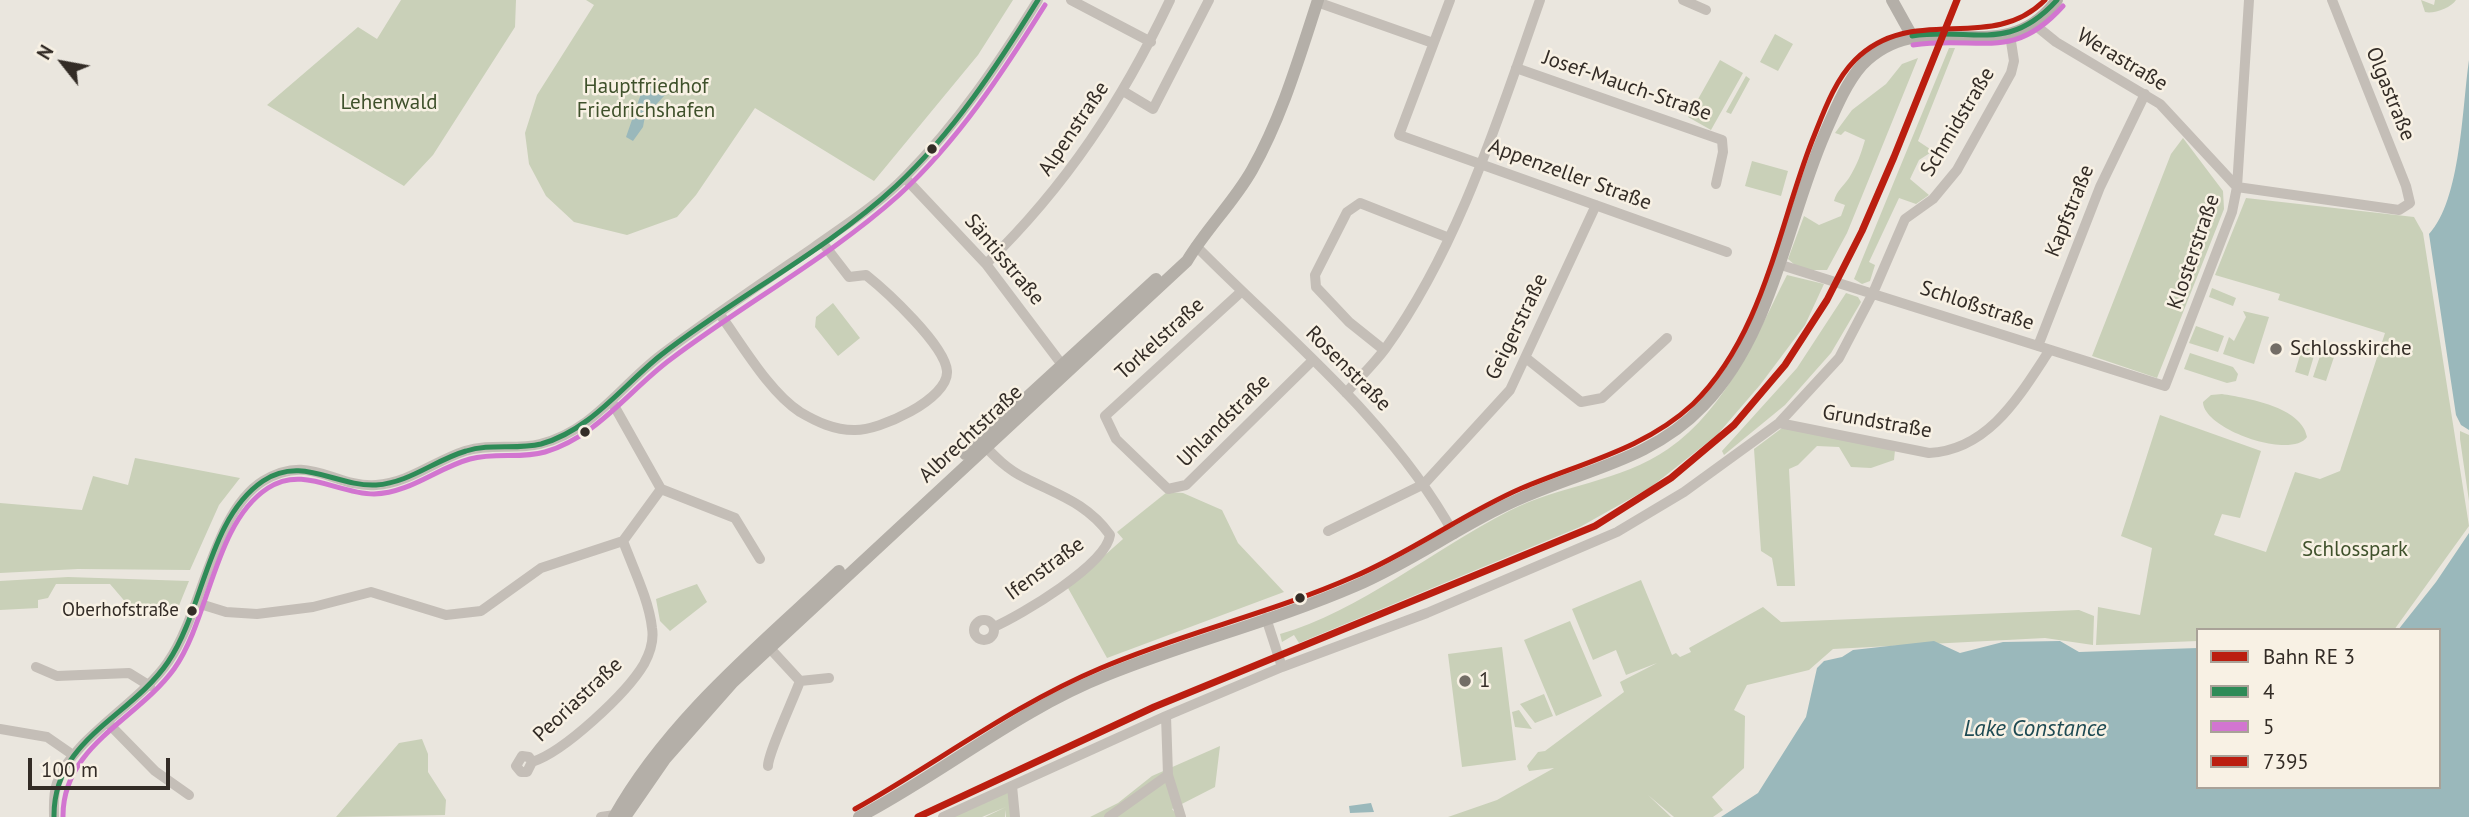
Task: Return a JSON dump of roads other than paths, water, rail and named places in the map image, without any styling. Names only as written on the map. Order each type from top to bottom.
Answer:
[{"type":"main road","points":[[1892,0],[1917,35]]},
{"type":"main road","points":[[859,817],[1027,715],[1105,675],[1355,586],[1525,496],[1617,464],[1652,447],[1683,426],[1718,389],[1741,353],[1778,264],[1812,162],[1853,77],[1871,57],[1917,35],[2010,35],[2035,25],[2057,0]]},
{"type":"main road","name":"Albrechtstraße","points":[[618,816],[669,739],[1185,252],[1196,246],[1240,191],[1261,154],[1278,118],[1317,1]]},
{"type":"street","points":[[46,817],[54,817],[57,782],[73,755],[150,686],[171,659],[197,603],[215,553],[240,504],[253,488],[281,472],[307,470],[372,486],[401,482],[442,459],[468,450],[490,445],[536,445],[568,435],[611,401],[654,360],[822,242],[905,178],[997,67],[1038,0]]},
{"type":"street","points":[[1071,0],[1151,42]]},
{"type":"street","name":"Alpenstraße","points":[[986,264],[1021,230],[1074,167],[1123,92],[1151,42],[1170,0]]},
{"type":"street","points":[[1123,92],[1153,109],[1209,0]]},
{"type":"street","points":[[1317,1],[1433,43],[1450,0]]},
{"type":"street","points":[[1346,393],[1384,350],[1449,238],[1516,68],[1539,0]]},
{"type":"street","points":[[1683,0],[1706,10]]},
{"type":"street","name":"Klosterstraße","points":[[2165,386],[2231,216],[2237,187],[2249,0]]},
{"type":"street","name":"Olgastraße","points":[[2237,187],[2399,210],[2410,203],[2406,186],[2332,0]]},
{"type":"street","name":"Werastraße","points":[[2035,25],[2056,43],[2145,94],[2181,125],[2237,187]]},
{"type":"street","name":"Schmidstraße","points":[[943,817],[1166,716],[1282,667],[1427,613],[1617,532],[1684,492],[1779,423],[1839,358],[1873,293],[1905,219],[1933,199],[1957,170],[2011,73],[2014,61],[2010,35]]},
{"type":"street","name":"Appenzeller Straße","points":[[1433,43],[1399,135],[1727,252]]},
{"type":"street","name":"Josef-Mauch-Straße","points":[[1516,68],[1722,139],[1724,152],[1716,184]]},
{"type":"street","name":"Kapfstraße","points":[[2038,346],[2111,161],[2145,94]]},
{"type":"street","name":"Säntisstraße","points":[[905,178],[986,264],[1064,368]]},
{"type":"street","points":[[1384,350],[1349,322],[1316,287],[1315,275],[1346,212],[1360,203],[1449,238]]},
{"type":"street","name":"Geigerstraße","points":[[1424,484],[1510,390],[1596,205]]},
{"type":"street","points":[[719,313],[786,401],[819,423],[858,431],[886,424],[913,411],[939,389],[947,375],[946,361],[896,299],[866,275],[849,277],[822,242]]},
{"type":"street","name":"Rosenstraße","points":[[1196,246],[1388,436],[1424,484],[1454,534]]},
{"type":"street","name":"Schloßstraße","points":[[1778,264],[2165,386]]},
{"type":"street","name":"Torkelstraße","points":[[1105,416],[1242,291]]},
{"type":"street","points":[[1527,358],[1581,402],[1602,398],[1667,338]]},
{"type":"street","name":"Grundstraße","points":[[1779,423],[1929,453],[1944,452],[1968,442],[2008,413],[2049,351]]},
{"type":"street","name":"Uhlandstraße","points":[[1105,416],[1116,439],[1168,489],[1177,489],[1195,477],[1312,360]]},
{"type":"street","points":[[611,401],[661,489],[735,518],[760,559]]},
{"type":"street","name":"Ifenstraße","points":[[983,444],[1007,467],[1076,501],[1090,511],[1110,535],[1109,543],[1075,576],[994,627]]},
{"type":"street","points":[[1328,531],[1424,484]]},
{"type":"street","points":[[197,603],[226,612],[257,614],[313,607],[371,592],[428,611],[460,616],[488,607],[541,568],[623,541],[661,489]]},
{"type":"street","name":"Peoriastraße","points":[[532,762],[544,759],[604,709],[643,665],[651,649],[652,627],[623,541]]},
{"type":"street","points":[[1266,618],[1282,667]]},
{"type":"street","points":[[766,645],[800,681]]},
{"type":"street","points":[[36,667],[57,676],[129,674],[150,686]]},
{"type":"street","points":[[800,681],[829,678]]},
{"type":"street","points":[[768,766],[768,758],[777,744],[800,681]]},
{"type":"street","points":[[1166,716],[1168,775],[1181,817]]},
{"type":"street","points":[[108,723],[155,771],[189,795]]},
{"type":"street","points":[[0,729],[47,737],[73,755]]},
{"type":"street","points":[[1109,817],[1168,775]]},
{"type":"street","points":[[1012,786],[1015,817]]},
{"type":"street","points":[[601,817],[618,816]]},
{"type":"water","points":[[2469,60],[2469,430],[2461,425],[2456,415],[2429,234],[2440,219],[2454,177]]},
{"type":"water","points":[[651,79],[660,80],[667,88],[666,94],[645,116],[643,127],[633,141],[626,137],[643,88]]},
{"type":"water","name":"Lake Constance","points":[[2469,533],[2469,817],[1721,817],[1758,793],[1806,717],[1817,668],[1824,661],[1842,657],[1853,650],[1934,641],[1960,653],[2003,642],[2060,641],[2079,652],[2196,648],[2196,789],[2441,789],[2441,628],[2400,628],[2436,582]]},
{"type":"water","points":[[1371,803],[1374,812],[1350,813],[1349,806]]},
{"type":"place","name":"Schlosskirche","points":[[2276,349]]},
{"type":"place","name":"Oberhofstraße","points":[[192,611]]},
{"type":"place","name":"1","points":[[1465,681]]},
{"type":"park label","name":"Hauptfriedhof Friedrichshafen","points":[[646,99]]},
{"type":"park label","name":"Lehenwald","points":[[389,103]]},
{"type":"park label","name":"Schlosspark","points":[[2355,550]]}]
